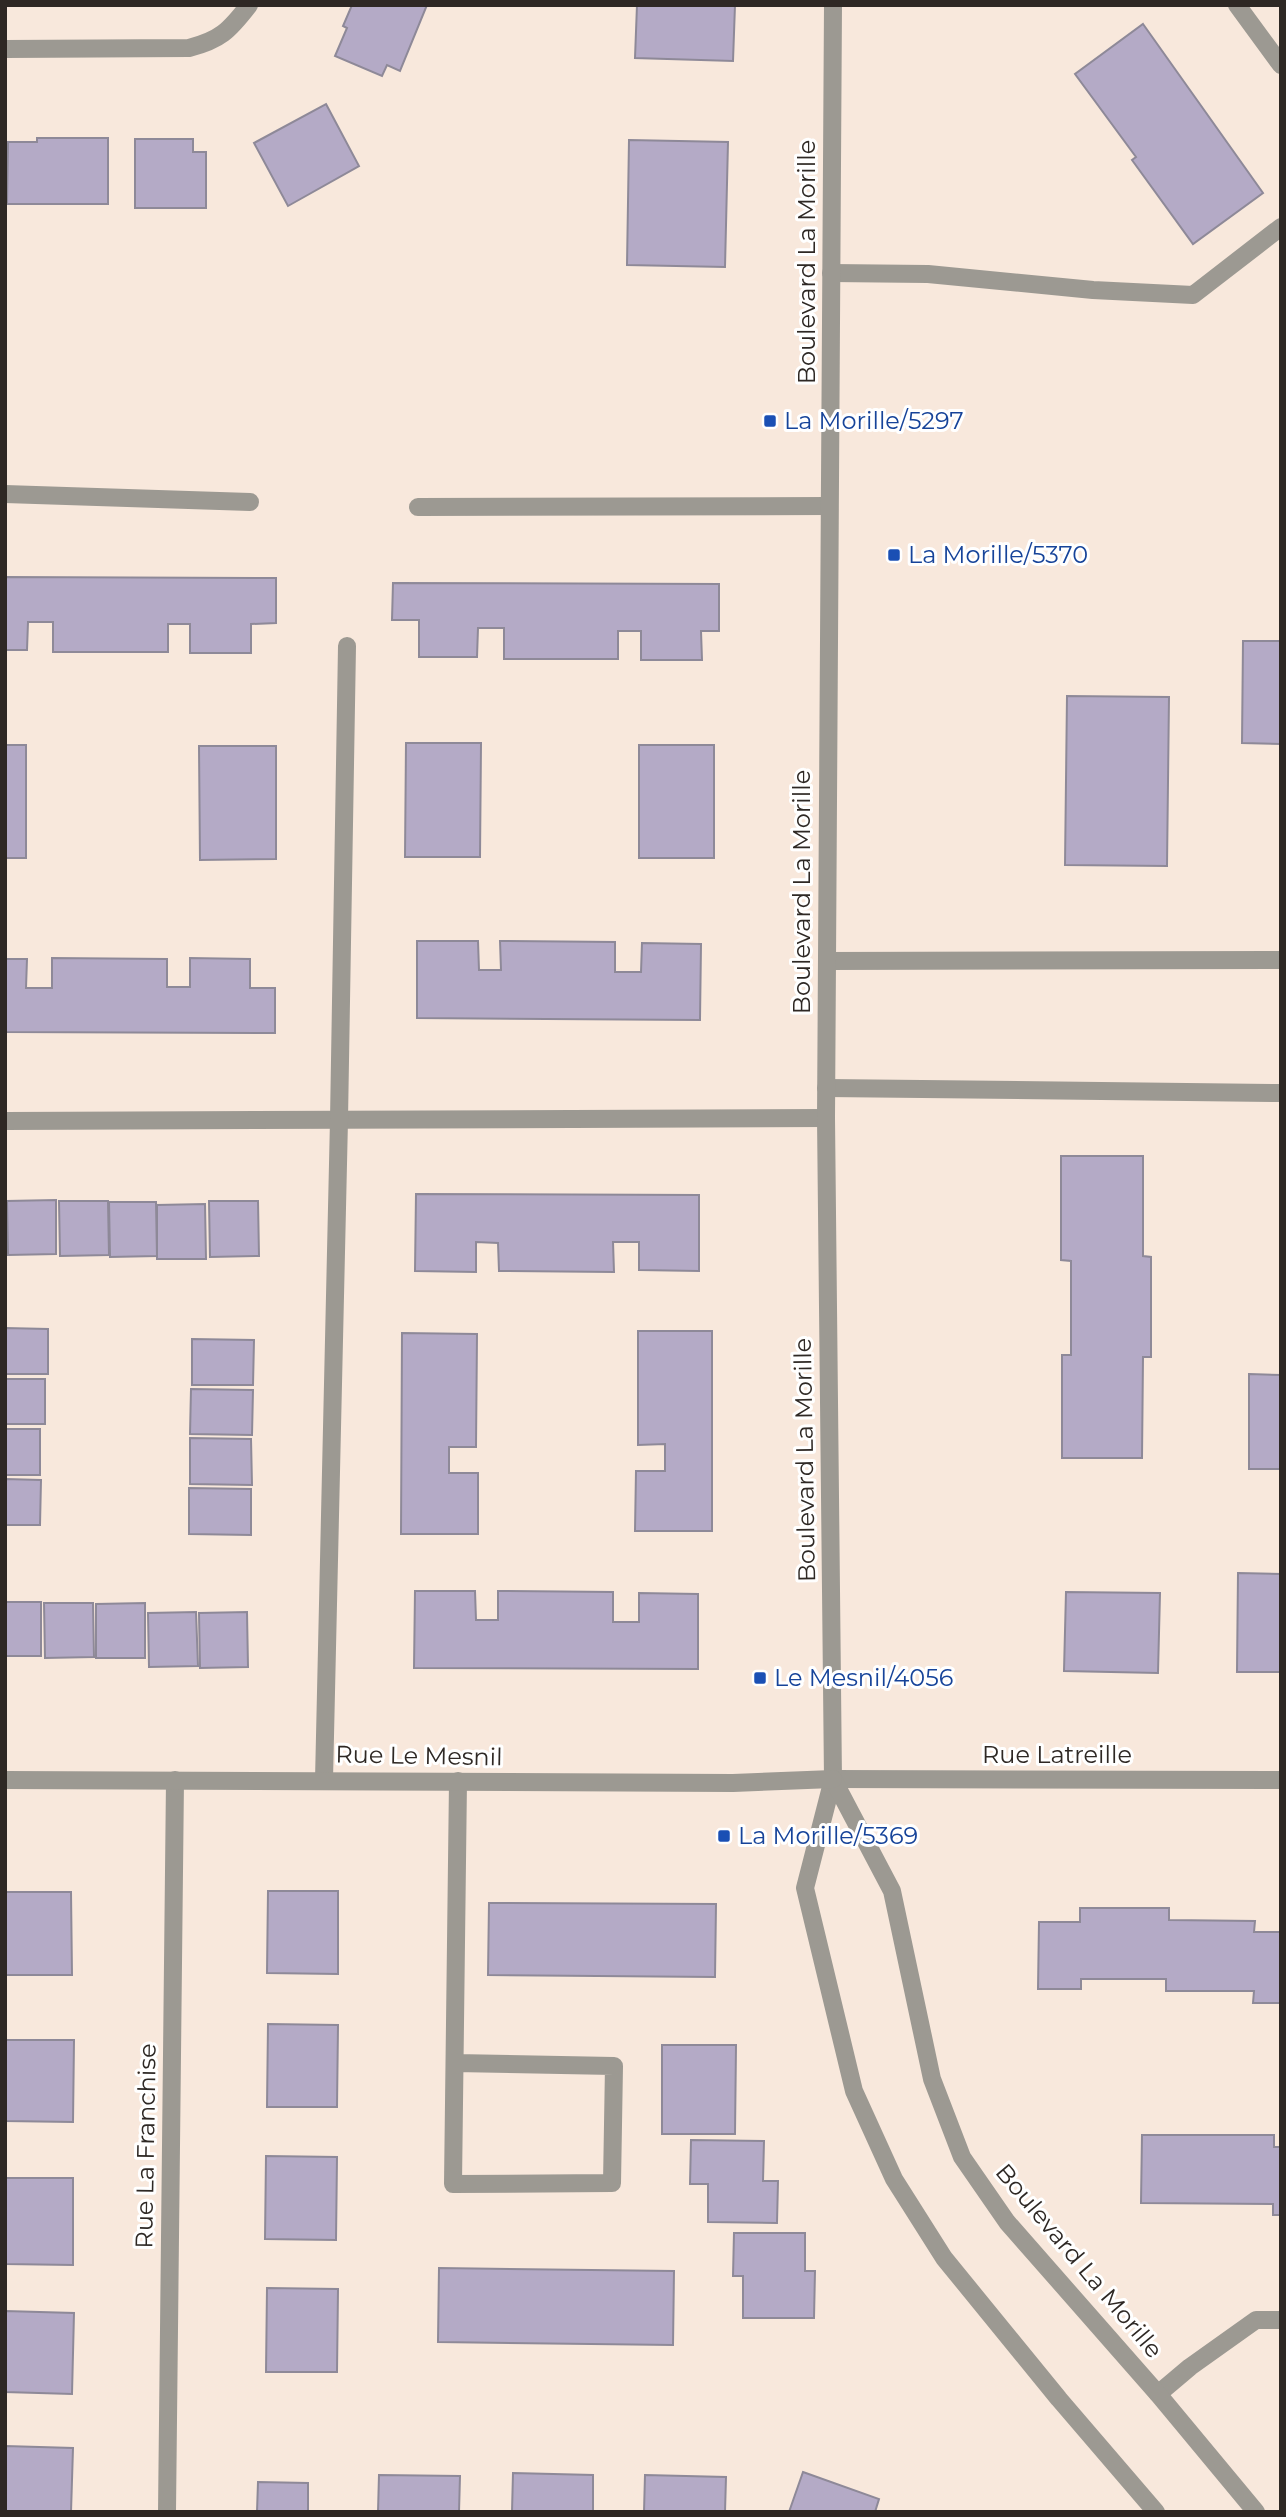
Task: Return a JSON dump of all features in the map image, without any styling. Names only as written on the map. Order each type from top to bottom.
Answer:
[{"type":"street","points":[[5,49],[188,48],[213,41],[237,21],[249,5]]},
{"type":"street","name":"Boulevard La Morille","points":[[833,5],[826,1088],[833,1779],[805,1888],[854,2091],[894,2179],[944,2258],[1156,2512]]},
{"type":"street","points":[[1237,5],[1281,65]]},
{"type":"street","points":[[831,273],[928,274],[1093,290],[1193,295],[1281,227]]},
{"type":"street","points":[[5,494],[250,502]]},
{"type":"street","points":[[418,508],[828,506]]},
{"type":"street","points":[[324,1780],[340,1119],[347,646]]},
{"type":"street","points":[[827,961],[1281,960]]},
{"type":"street","points":[[826,1088],[1281,1093]]},
{"type":"street","points":[[5,1121],[826,1118]]},
{"type":"street","name":"Boulevard La Morille","points":[[833,1779],[892,1891],[932,2079],[962,2157],[1007,2222],[1158,2394],[1255,2512]]},
{"type":"street","name":"Rue Latreille","points":[[833,1779],[1281,1780]]},
{"type":"street","name":"Rue Le Mesnil","points":[[5,1780],[733,1783],[833,1779]]},
{"type":"street","name":"Rue La Franchise","points":[[167,2512],[175,1780]]},
{"type":"street","points":[[455,2063],[614,2066],[612,2183],[453,2184],[458,1781]]},
{"type":"street","points":[[1158,2394],[1190,2367],[1256,2320],[1281,2320]]},
{"type":"building","points":[[352,5],[427,5],[400,71],[387,65],[382,76],[335,56],[347,28],[343,26]]},
{"type":"building","points":[[637,5],[735,5],[733,61],[635,58]]},
{"type":"building","points":[[1143,24],[1263,193],[1193,244],[1132,160],[1136,157],[1075,74]]},
{"type":"building","points":[[326,104],[359,166],[288,206],[254,143]]},
{"type":"building","points":[[37,138],[108,138],[108,204],[7,204],[8,142],[37,142]]},
{"type":"building","points":[[135,139],[193,139],[193,152],[206,152],[206,208],[135,208]]},
{"type":"building","points":[[629,140],[728,142],[725,267],[627,265]]},
{"type":"building","points":[[5,577],[276,578],[276,623],[251,624],[251,653],[190,653],[190,624],[168,624],[168,652],[53,652],[53,622],[28,622],[27,650],[5,650]]},
{"type":"building","points":[[393,583],[719,584],[719,631],[701,631],[702,660],[641,660],[641,631],[618,631],[618,659],[504,659],[504,628],[478,628],[477,657],[419,657],[419,620],[392,620]]},
{"type":"building","points":[[1243,641],[1281,641],[1281,744],[1242,743]]},
{"type":"building","points":[[1067,696],[1169,697],[1167,866],[1065,865]]},
{"type":"building","points":[[406,743],[481,743],[480,857],[405,857]]},
{"type":"building","points":[[5,745],[26,745],[26,858],[5,858]]},
{"type":"building","points":[[639,745],[714,745],[714,858],[639,858]]},
{"type":"building","points":[[199,746],[276,746],[276,859],[200,860]]},
{"type":"building","points":[[417,941],[478,941],[479,970],[501,970],[500,941],[615,942],[615,972],[641,972],[642,943],[701,944],[700,1020],[417,1018]]},
{"type":"building","points":[[52,958],[167,959],[167,987],[190,987],[190,958],[250,959],[250,988],[275,988],[275,1033],[5,1032],[5,959],[27,959],[26,988],[52,988]]},
{"type":"building","points":[[1061,1156],[1143,1156],[1143,1256],[1151,1257],[1151,1357],[1143,1357],[1142,1458],[1062,1458],[1062,1355],[1071,1355],[1071,1261],[1061,1260]]},
{"type":"building","points":[[416,1194],[699,1195],[699,1271],[639,1270],[639,1242],[613,1242],[614,1272],[499,1271],[498,1243],[476,1242],[476,1272],[415,1271]]},
{"type":"building","points":[[56,1200],[56,1254],[8,1255],[7,1201]]},
{"type":"building","points":[[59,1201],[108,1201],[109,1255],[60,1256]]},
{"type":"building","points":[[209,1201],[258,1201],[259,1256],[210,1257]]},
{"type":"building","points":[[109,1202],[156,1202],[157,1256],[110,1257]]},
{"type":"building","points":[[205,1204],[206,1259],[157,1259],[157,1205]]},
{"type":"building","points":[[5,1328],[48,1329],[48,1374],[5,1374]]},
{"type":"building","points":[[638,1331],[712,1331],[712,1531],[635,1531],[636,1471],[665,1471],[665,1444],[638,1445]]},
{"type":"building","points":[[402,1333],[477,1334],[476,1447],[449,1447],[449,1473],[478,1473],[478,1534],[401,1534]]},
{"type":"building","points":[[192,1339],[254,1340],[253,1385],[192,1385]]},
{"type":"building","points":[[1249,1374],[1281,1375],[1281,1469],[1249,1469]]},
{"type":"building","points":[[5,1379],[45,1379],[45,1424],[5,1424]]},
{"type":"building","points":[[191,1389],[253,1390],[252,1435],[190,1434]]},
{"type":"building","points":[[5,1429],[40,1429],[40,1475],[5,1475]]},
{"type":"building","points":[[190,1438],[251,1439],[252,1485],[190,1484]]},
{"type":"building","points":[[5,1479],[41,1480],[40,1525],[5,1525]]},
{"type":"building","points":[[189,1488],[251,1489],[251,1535],[189,1534]]},
{"type":"building","points":[[1238,1573],[1281,1574],[1281,1672],[1237,1672]]},
{"type":"building","points":[[415,1591],[475,1591],[476,1620],[498,1620],[498,1591],[613,1592],[613,1622],[639,1622],[639,1593],[698,1594],[698,1669],[414,1668]]},
{"type":"building","points":[[1066,1592],[1160,1593],[1158,1673],[1064,1671]]},
{"type":"building","points":[[5,1602],[41,1602],[41,1656],[5,1656]]},
{"type":"building","points":[[44,1603],[93,1603],[94,1657],[45,1658]]},
{"type":"building","points":[[145,1603],[145,1658],[96,1658],[96,1604]]},
{"type":"building","points":[[196,1612],[198,1666],[149,1667],[148,1613]]},
{"type":"building","points":[[247,1612],[248,1667],[200,1668],[199,1613]]},
{"type":"building","points":[[268,1891],[338,1891],[338,1974],[267,1973]]},
{"type":"building","points":[[5,1892],[71,1892],[72,1975],[5,1975]]},
{"type":"building","points":[[489,1903],[716,1904],[715,1977],[488,1975]]},
{"type":"building","points":[[1080,1908],[1169,1908],[1169,1920],[1255,1921],[1254,1932],[1281,1932],[1281,2003],[1253,2003],[1254,1991],[1166,1991],[1166,1979],[1081,1979],[1081,1989],[1038,1989],[1039,1922],[1080,1922]]},
{"type":"building","points":[[268,2024],[338,2025],[337,2107],[267,2107]]},
{"type":"building","points":[[5,2040],[74,2040],[73,2122],[5,2121]]},
{"type":"building","points":[[662,2045],[736,2045],[735,2134],[662,2134]]},
{"type":"building","points":[[1142,2135],[1274,2135],[1274,2147],[1281,2147],[1281,2215],[1273,2215],[1273,2204],[1141,2203]]},
{"type":"building","points":[[691,2140],[764,2141],[763,2181],[778,2181],[777,2223],[708,2222],[708,2184],[690,2184]]},
{"type":"building","points":[[266,2156],[337,2157],[336,2240],[265,2239]]},
{"type":"building","points":[[5,2178],[73,2178],[73,2265],[5,2264]]},
{"type":"building","points":[[734,2233],[805,2233],[805,2271],[815,2271],[814,2318],[743,2318],[743,2276],[733,2276]]},
{"type":"building","points":[[439,2268],[674,2271],[673,2345],[438,2342]]},
{"type":"building","points":[[267,2288],[338,2289],[337,2372],[266,2372]]},
{"type":"building","points":[[5,2311],[74,2313],[72,2394],[5,2392]]},
{"type":"building","points":[[5,2446],[73,2448],[71,2512],[5,2512]]},
{"type":"building","points":[[803,2472],[879,2499],[875,2512],[789,2512]]},
{"type":"building","points":[[513,2473],[593,2475],[593,2512],[512,2512]]},
{"type":"building","points":[[379,2475],[460,2476],[459,2512],[378,2512]]},
{"type":"building","points":[[645,2475],[726,2477],[725,2512],[644,2512]]},
{"type":"building","points":[[258,2482],[308,2483],[308,2512],[257,2512]]},
{"type":"place","name":"La Morille/5297","points":[[770,421]]},
{"type":"place","name":"La Morille/5370","points":[[894,555]]},
{"type":"place","name":"Le Mesnil/4056","points":[[760,1678]]},
{"type":"place","name":"La Morille/5369","points":[[724,1836]]}]
